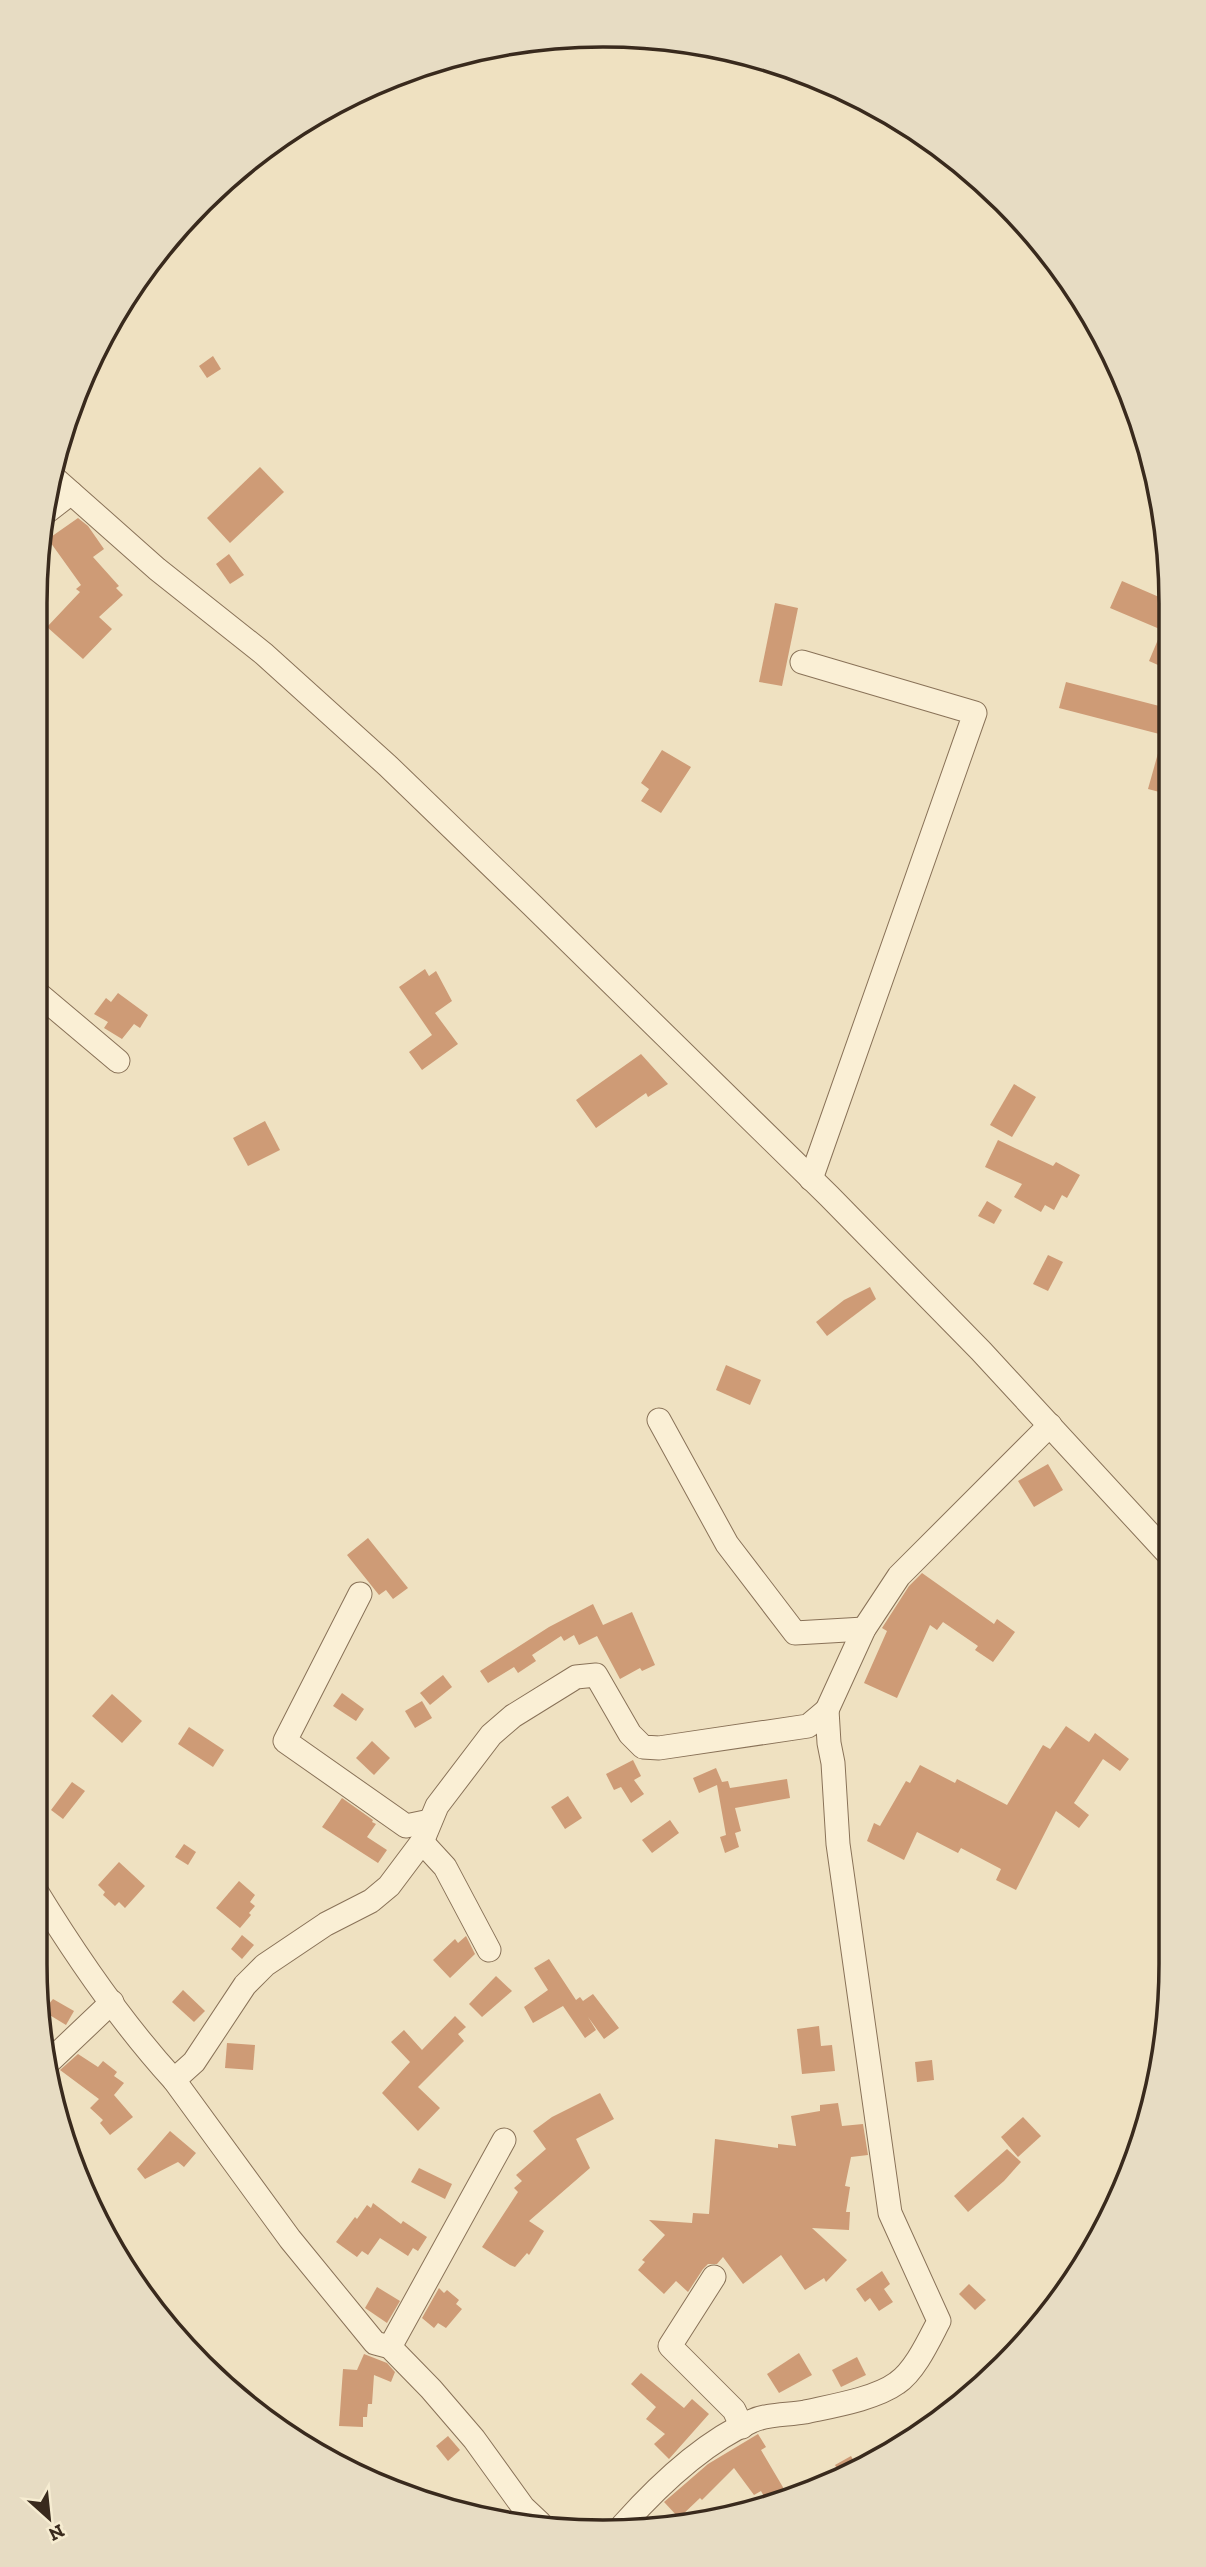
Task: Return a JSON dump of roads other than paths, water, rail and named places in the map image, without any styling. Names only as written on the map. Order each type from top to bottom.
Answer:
[{"type":"street","points":[[61,484],[157,569],[264,654],[388,766],[811,1179],[1050,1425],[1159,1544]]},
{"type":"street","points":[[56,504],[71,493]]},
{"type":"street","points":[[802,662],[975,713],[811,1179]]},
{"type":"street","points":[[47,1001],[118,1060]]},
{"type":"street","points":[[659,1420],[727,1544],[795,1633],[864,1629]]},
{"type":"street","points":[[174,2080],[194,2062],[245,1985],[265,1965],[326,1924],[372,1901],[389,1885],[426,1832],[437,1806],[491,1735],[513,1716],[576,1677],[596,1675],[630,1734],[643,1747],[659,1748],[808,1726],[827,1710],[864,1629],[899,1576],[1050,1425]]},
{"type":"street","points":[[360,1594],[285,1741],[380,1810],[406,1826],[426,1832],[489,1950]]},
{"type":"street","points":[[628,2519],[702,2450],[753,2420],[804,2412],[881,2392],[899,2382],[922,2352],[939,2321],[890,2213],[838,1844],[827,1710]]},
{"type":"street","points":[[47,1908],[112,2002],[174,2080],[290,2239],[375,2343],[390,2347],[474,2438],[532,2515]]},
{"type":"street","points":[[55,2056],[112,2002]]},
{"type":"street","points":[[390,2347],[504,2140]]},
{"type":"street","points":[[714,2277],[670,2346],[734,2410],[742,2427]]}]
